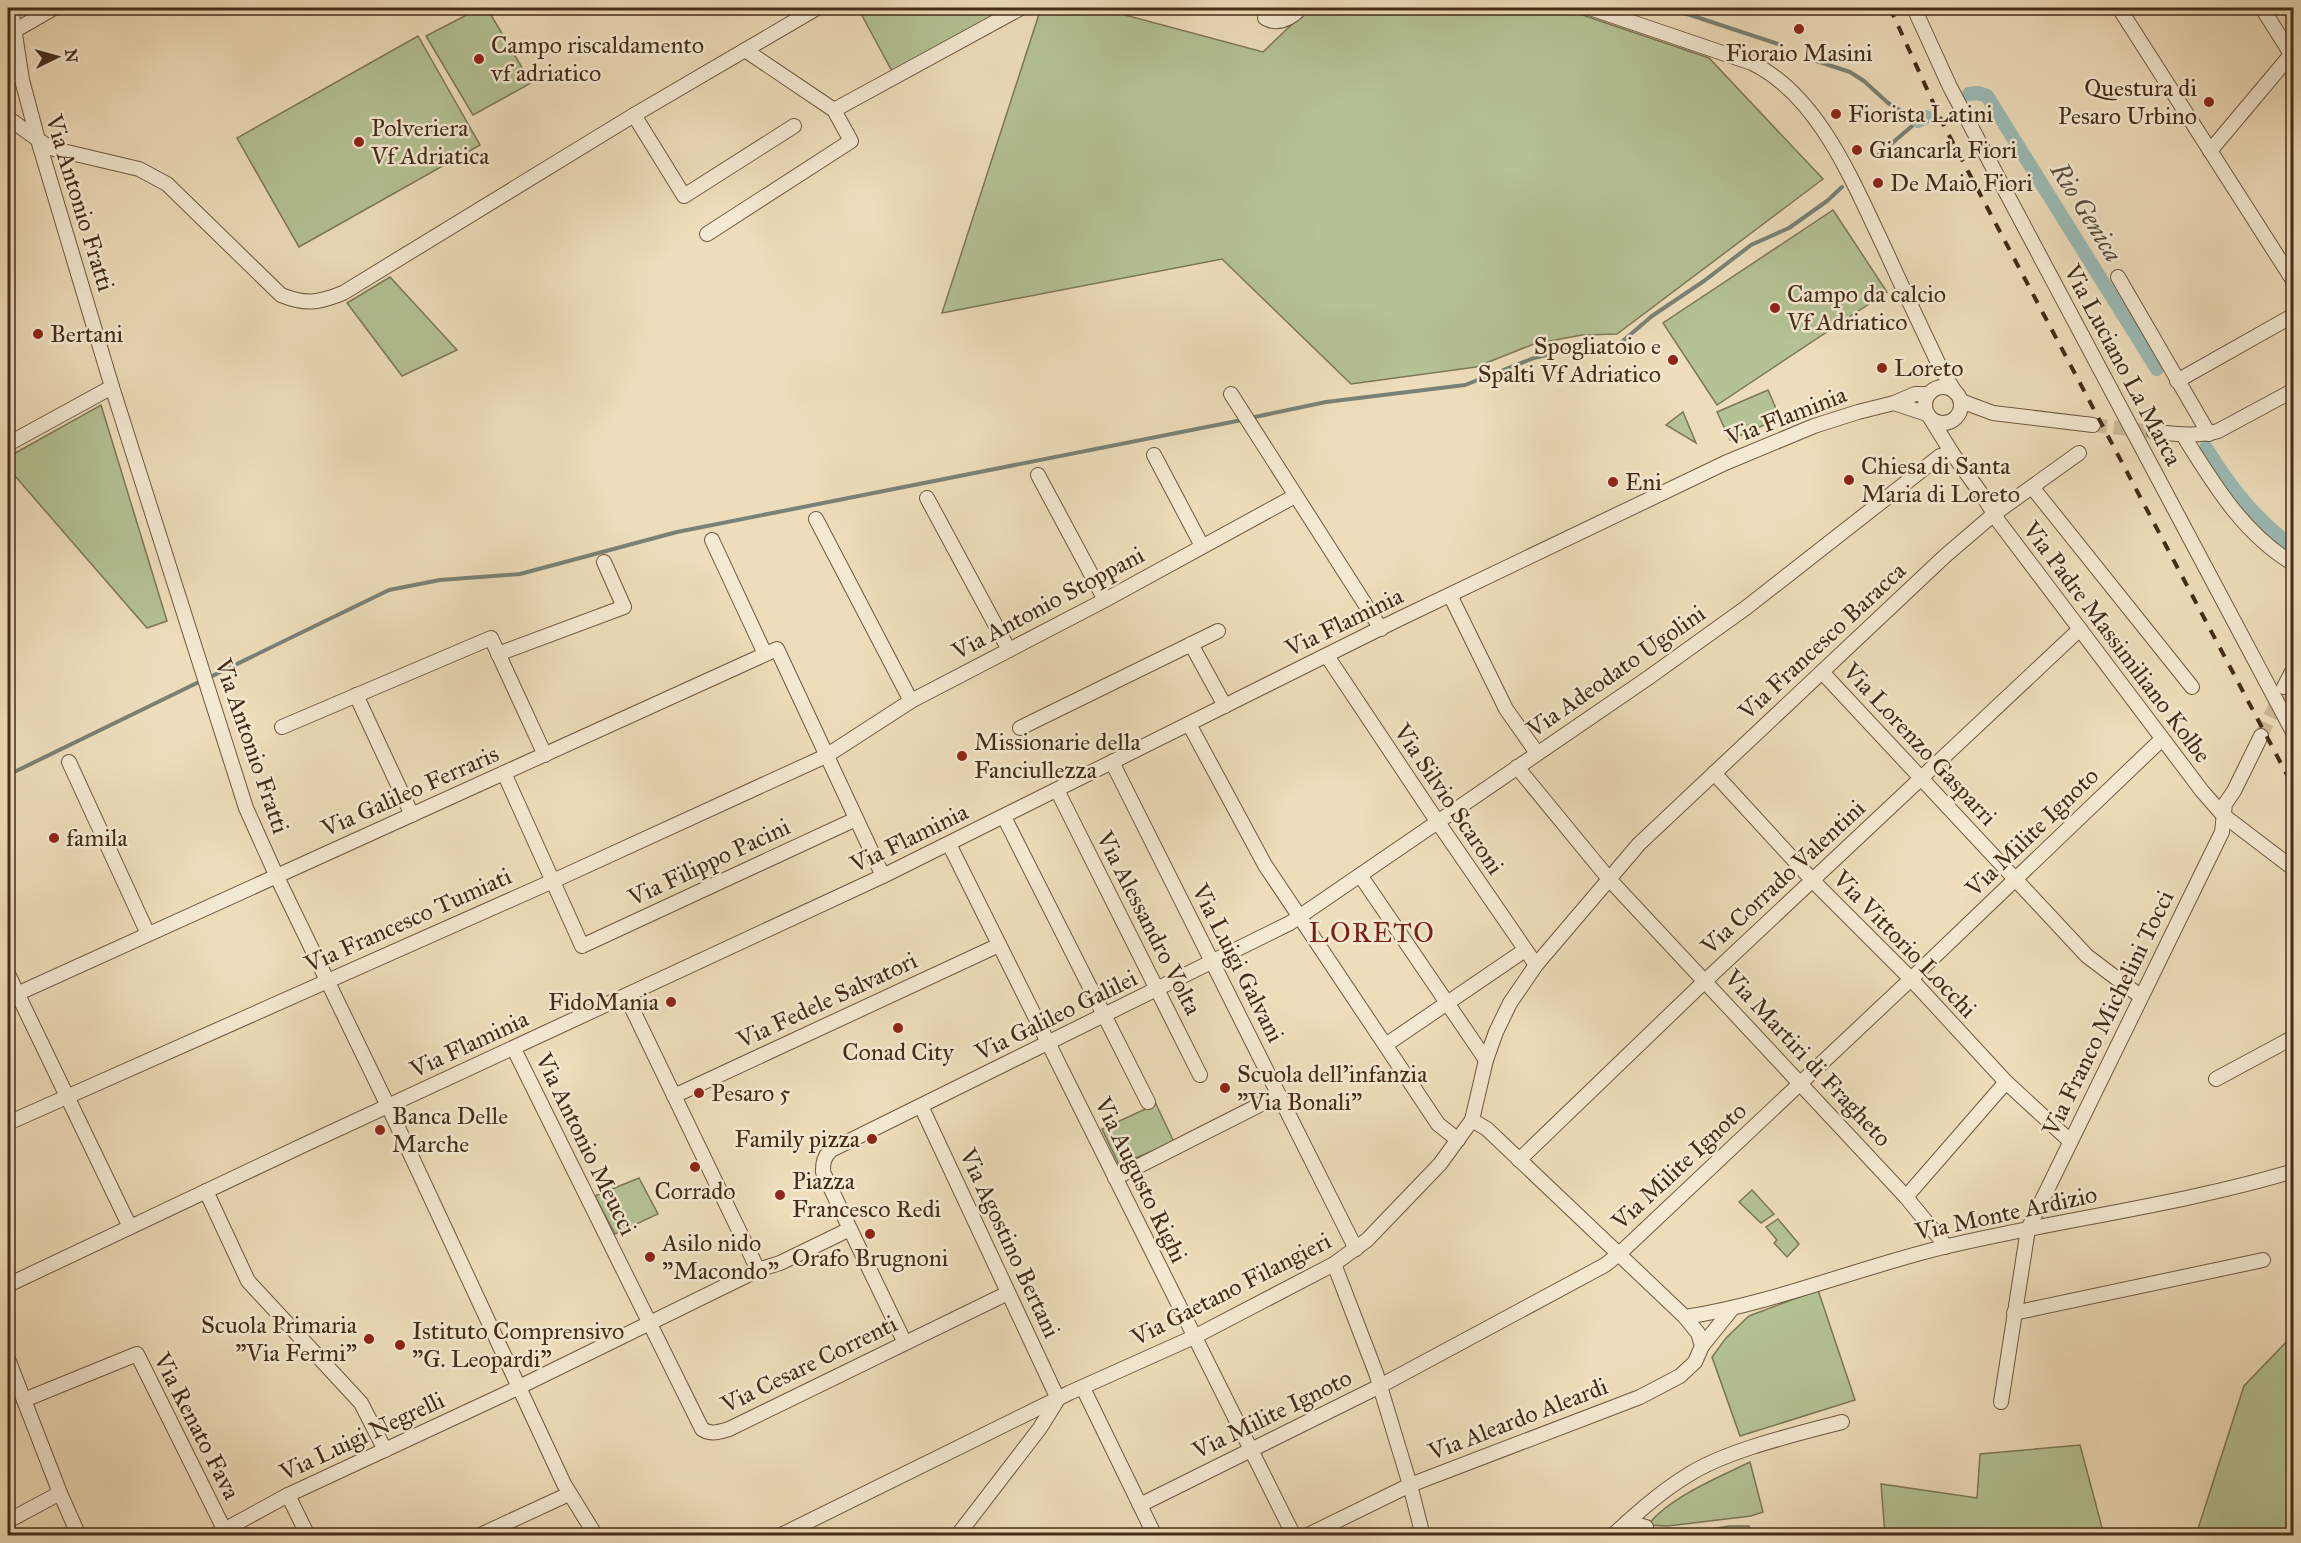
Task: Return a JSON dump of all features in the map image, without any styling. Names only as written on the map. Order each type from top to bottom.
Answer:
[{"type":"street","name":"Via Antonio Fratti","points":[[11,8],[22,80],[38,140],[112,387],[246,808],[276,877],[388,1106],[569,1494],[596,1536]]},
{"type":"street","points":[[14,31],[54,8]]},
{"type":"street","points":[[8,118],[50,148],[139,169],[167,184],[281,295],[296,301],[320,302],[343,293],[634,115],[817,8]]},
{"type":"street","points":[[834,110],[1021,8]]},
{"type":"street","points":[[1265,18],[1281,22],[1293,16],[1301,8]]},
{"type":"street","points":[[1590,8],[1752,63],[1777,77],[1800,99],[1818,123],[1842,163],[1941,369],[1958,396],[1960,412],[1953,421],[1941,423],[1894,403]]},
{"type":"street","points":[[2119,8],[2294,282]]},
{"type":"street","points":[[2210,151],[2292,53],[2262,8]]},
{"type":"street","name":"Via Luciano La Marca","points":[[1915,11],[1950,87],[2294,734]]},
{"type":"street","points":[[707,234],[851,141],[834,110],[745,50]]},
{"type":"street","points":[[634,115],[684,196],[794,126]]},
{"type":"street","points":[[2118,277],[2209,434]]},
{"type":"street","points":[[2177,381],[2294,315]]},
{"type":"street","points":[[1929,416],[1926,400],[1941,369]]},
{"type":"street","points":[[8,444],[112,387]]},
{"type":"street","points":[[1930,393],[1943,387],[1993,413],[2093,425]]},
{"type":"street","points":[[2154,432],[2183,435],[2209,434],[2294,390]]},
{"type":"street","name":"Via Flaminia","points":[[8,1285],[883,876],[1450,595],[1725,463],[1814,426],[1894,403],[1915,394],[1930,393]]},
{"type":"street","points":[[1231,394],[1381,629]]},
{"type":"street","name":"Via Padre Massimiliano Kolbe","points":[[1929,416],[1994,514],[2202,791],[2223,814],[2294,869]]},
{"type":"street","name":"Via Luciano La Marca","points":[[2183,435],[2218,491],[2248,526],[2294,564]]},
{"type":"street","name":"Via Adeodato Ugolini","points":[[1299,917],[1648,678],[1747,607],[1940,456],[1952,453]]},
{"type":"street","name":"Via Francesco Baracca","points":[[1609,879],[1639,844],[1945,556],[1994,514],[2079,453]]},
{"type":"street","points":[[1154,456],[1202,546]]},
{"type":"street","points":[[1038,476],[1105,600]]},
{"type":"street","points":[[2032,487],[2192,687]]},
{"type":"street","name":"Via Antonio Stoppani","points":[[826,756],[911,701],[1105,600],[1295,495]]},
{"type":"street","points":[[927,498],[1009,650]]},
{"type":"street","points":[[816,519],[911,701]]},
{"type":"street","points":[[712,540],[765,654],[777,649],[883,876]]},
{"type":"street","points":[[498,654],[624,607],[604,562]]},
{"type":"street","points":[[1450,595],[1506,709],[1536,753]]},
{"type":"street","name":"Via Corrado Valentini","points":[[1520,1160],[1705,981],[1814,882],[1921,778],[2080,630]]},
{"type":"street","points":[[1020,728],[1218,631]]},
{"type":"street","points":[[282,727],[491,638],[545,755]]},
{"type":"street","points":[[1191,644],[1225,706]]},
{"type":"street","name":"Via Galileo Ferraris","points":[[12,996],[765,654]]},
{"type":"street","name":"Via Silvio Scaroni","points":[[1327,656],[1536,965]]},
{"type":"street","points":[[2284,687],[2294,668]]},
{"type":"street","name":"Via Lorenzo Gasparri","points":[[1822,672],[2087,956],[2140,996]]},
{"type":"street","points":[[356,695],[412,815]]},
{"type":"street","points":[[1189,724],[1265,865],[1387,1044],[1438,1124],[1458,1140]]},
{"type":"street","name":"Via Franco Michelini Tocci","points":[[2001,1402],[2028,1229],[2222,832],[2225,804],[2261,736]]},
{"type":"street","name":"Via Milite Ignoto","points":[[1140,1504],[1380,1386],[1605,1265],[1911,979],[2162,739]]},
{"type":"street","name":"Via Francesco Tumiati","points":[[8,1123],[826,756]]},
{"type":"street","points":[[69,762],[148,934]]},
{"type":"street","name":"Via Luigi Galvani","points":[[1112,762],[1356,1249]]},
{"type":"street","name":"Via Martiri di Fragheto","points":[[1517,767],[1609,879],[1906,1197],[1945,1247]]},
{"type":"street","name":"Via Vittorio Locchi","points":[[1714,773],[1814,882],[1911,979],[2006,1082],[2070,1141]]},
{"type":"street","points":[[504,774],[553,880]]},
{"type":"street","name":"Via Alessandro Volta","points":[[1057,790],[1200,1075]]},
{"type":"street","points":[[1004,817],[1148,1102]]},
{"type":"street","name":"Via Filippo Pacini","points":[[553,880],[582,946],[856,819]]},
{"type":"street","name":"Via Augusto Righi","points":[[949,844],[1294,1536]]},
{"type":"street","points":[[1360,875],[1486,1060]]},
{"type":"street","name":"Via Gaetano Filangieri","points":[[779,1536],[1058,1399],[1194,1337],[1334,1264],[1356,1249],[1413,1195],[1472,1120],[1486,1060],[1510,1003],[1536,965],[1609,879]]},
{"type":"street","name":"Via Galileo Galilei","points":[[850,1229],[823,1172],[825,1155],[831,1150],[1158,990],[1299,917]]},
{"type":"street","name":"Via Fedele Salvatori","points":[[674,1096],[999,945]]},
{"type":"street","points":[[1387,1044],[1525,950]]},
{"type":"street","points":[[8,974],[12,996],[66,1097],[130,1227]]},
{"type":"street","points":[[626,996],[758,1270],[780,1263],[850,1229],[905,1343]]},
{"type":"street","points":[[2216,1079],[2294,1037]]},
{"type":"street","name":"Via Antonio Meucci","points":[[514,1049],[650,1323]]},
{"type":"street","points":[[1906,1197],[2006,1082]]},
{"type":"street","points":[[1115,1178],[1279,1095]]},
{"type":"street","name":"Via Agostino Bertani","points":[[921,1106],[1058,1399]]},
{"type":"street","points":[[1472,1120],[1486,1129],[1520,1160],[1685,1317],[1698,1333],[1702,1346]]},
{"type":"street","name":"Via Monte Ardizio","points":[[1685,1317],[1731,1310],[1945,1247],[2170,1203],[2252,1184],[2294,1171]]},
{"type":"street","points":[[206,1191],[248,1281],[361,1403],[385,1450]]},
{"type":"street","points":[[2014,1313],[2263,1260]]},
{"type":"street","points":[[1334,1264],[1380,1386],[1423,1536]]},
{"type":"street","name":"Via Luigi Negrelli","points":[[218,1532],[288,1495],[758,1270]]},
{"type":"street","name":"Via Cesare Correnti","points":[[650,1323],[702,1429],[716,1433],[729,1429],[1008,1293]]},
{"type":"street","points":[[1702,1346],[1731,1310]]},
{"type":"street","name":"Via Aleardo Aleardi","points":[[1306,1536],[1410,1485],[1640,1397],[1680,1376],[1695,1362],[1702,1346]]},
{"type":"street","name":"Via Renato Fava","points":[[24,1400],[137,1354],[218,1532]]},
{"type":"street","points":[[8,1360],[79,1536]]},
{"type":"street","points":[[1083,1388],[1155,1536]]},
{"type":"street","points":[[957,1536],[1040,1428],[1058,1399]]},
{"type":"street","points":[[1612,1536],[1652,1500],[1690,1473],[1732,1455],[1842,1422]]},
{"type":"street","points":[[8,1521],[60,1493]]},
{"type":"street","points":[[478,1536],[569,1494]]},
{"type":"street","points":[[288,1495],[308,1536]]},
{"type":"street","points":[[1627,1522],[1646,1527]]},
{"type":"green space","name":"Campo riscaldamento vf adriatico","points":[[480,8],[487,8],[531,83],[473,115],[426,36]]},
{"type":"green space","points":[[858,8],[1015,8],[893,73]]},
{"type":"green space","points":[[1041,8],[1099,8],[1263,52],[1309,8],[1562,8],[1709,58],[1823,179],[1617,334],[1582,335],[1534,344],[1476,367],[1351,384],[1222,259],[942,313]]},
{"type":"green space","name":"Polveriera Vf Adriatica","points":[[418,36],[480,145],[299,247],[237,138]]},
{"type":"green space","name":"Campo da calcio Vf Adriatico","points":[[1833,210],[1887,292],[1717,405],[1663,323]]},
{"type":"green space","points":[[390,277],[457,350],[402,376],[347,303]]},
{"type":"green space","points":[[1768,390],[1780,418],[1730,440],[1717,412]]},
{"type":"green space","points":[[101,405],[167,621],[147,628],[8,468],[8,457]]},
{"type":"green space","points":[[1683,412],[1696,443],[1666,425]]},
{"type":"green space","points":[[1156,1104],[1174,1142],[1119,1165],[1102,1129]]},
{"type":"green space","points":[[639,1178],[658,1214],[615,1234],[595,1196]]},
{"type":"green space","points":[[1752,1190],[1774,1214],[1761,1223],[1739,1202]]},
{"type":"green space","points":[[1778,1219],[1799,1244],[1787,1257],[1774,1243],[1777,1240],[1766,1227]]},
{"type":"green space","points":[[1818,1290],[1855,1400],[1740,1436],[1712,1357],[1726,1338],[1749,1316]]},
{"type":"green space","points":[[2293,1335],[2293,1535],[2196,1535],[2244,1386]]},
{"type":"green space","points":[[2080,1445],[2104,1535],[1885,1535],[1881,1484],[1977,1498],[1980,1454]]},
{"type":"green space","points":[[1750,1462],[1763,1512],[1751,1516],[1668,1526],[1648,1525],[1657,1515],[1681,1497]]},
{"type":"green space","points":[[1729,1526],[1749,1526],[1753,1535],[1639,1536],[1641,1533],[1698,1531]]},
{"type":"waterway","name":"Rio Genica","points":[[1669,8],[1781,45]]},
{"type":"waterway","name":"Rio Genica","points":[[1807,58],[1850,72],[1864,81],[1888,103],[1918,121],[1877,156]]},
{"type":"waterway","name":"Rio Genica","points":[[1969,94],[1978,93],[1987,96],[2157,369]]},
{"type":"waterway","name":"Rio Genica","points":[[1918,121],[1926,117]]},
{"type":"waterway","points":[[1250,418],[1326,402],[1465,385],[1534,358],[1580,347],[1617,346],[1652,316],[1704,281],[1751,245],[1789,228],[1827,201],[1842,187]]},
{"type":"waterway","points":[[208,678],[389,590],[440,580],[520,574],[677,532],[1242,420]]},
{"type":"waterway","name":"Rio Genica","points":[[2206,448],[2225,477],[2255,514],[2294,548]]},
{"type":"waterway","points":[[8,775],[201,681]]},
{"type":"tunnel","points":[[2093,425],[2154,432]]},
{"type":"tunnel","points":[[2261,736],[2281,694]]},
{"type":"railway","points":[[1890,8],[1942,122],[2294,788]]},
{"type":"place","name":"Fioraio Masini","points":[[1799,29]]},
{"type":"place","name":"Campo riscaldamento vf adriatico","points":[[479,59]]},
{"type":"place","name":"Questura di Pesaro Urbino","points":[[2209,102]]},
{"type":"place","name":"Fiorista Latini","points":[[1836,114]]},
{"type":"place","name":"Polveriera Vf Adriatica","points":[[359,142]]},
{"type":"place","name":"Giancarla Fiori","points":[[1857,150]]},
{"type":"place","name":"De Maio Fiori","points":[[1878,183]]},
{"type":"place","name":"Campo da calcio Vf Adriatico","points":[[1775,308]]},
{"type":"place","name":"Bertani","points":[[38,334]]},
{"type":"place","name":"Spogliatoio e Spalti Vf Adriatico","points":[[1673,360]]},
{"type":"place","name":"Loreto","points":[[1882,368]]},
{"type":"place","name":"Chiesa di Santa Maria di Loreto","points":[[1849,480]]},
{"type":"place","name":"Eni","points":[[1613,482]]},
{"type":"place","name":"Missionarie della Fanciullezza","points":[[962,756]]},
{"type":"place","name":"famila","points":[[54,838]]},
{"type":"place","name":"FidoMania","points":[[671,1002]]},
{"type":"place","name":"Conad City","points":[[898,1028]]},
{"type":"place","name":"Scuola dell'infanzia \"Via Bonali\"","points":[[1225,1088]]},
{"type":"place","name":"Pesaro 5","points":[[699,1093]]},
{"type":"place","name":"Banca Delle Marche","points":[[380,1130]]},
{"type":"place","name":"Family pizza","points":[[872,1139]]},
{"type":"place","name":"Corrado","points":[[695,1167]]},
{"type":"place","name":"Piazza Francesco Redi","points":[[780,1195]]},
{"type":"place","name":"Orafo Brugnoni","points":[[870,1234]]},
{"type":"place","name":"Asilo nido \"Macondo\"","points":[[650,1257]]},
{"type":"place","name":"Scuola Primaria \"Via Fermi\"","points":[[369,1339]]},
{"type":"place","name":"Istituto Comprensivo \"G. Leopardi\"","points":[[400,1345]]},
{"type":"district","name":"LORETO","points":[[1372,932]]}]
